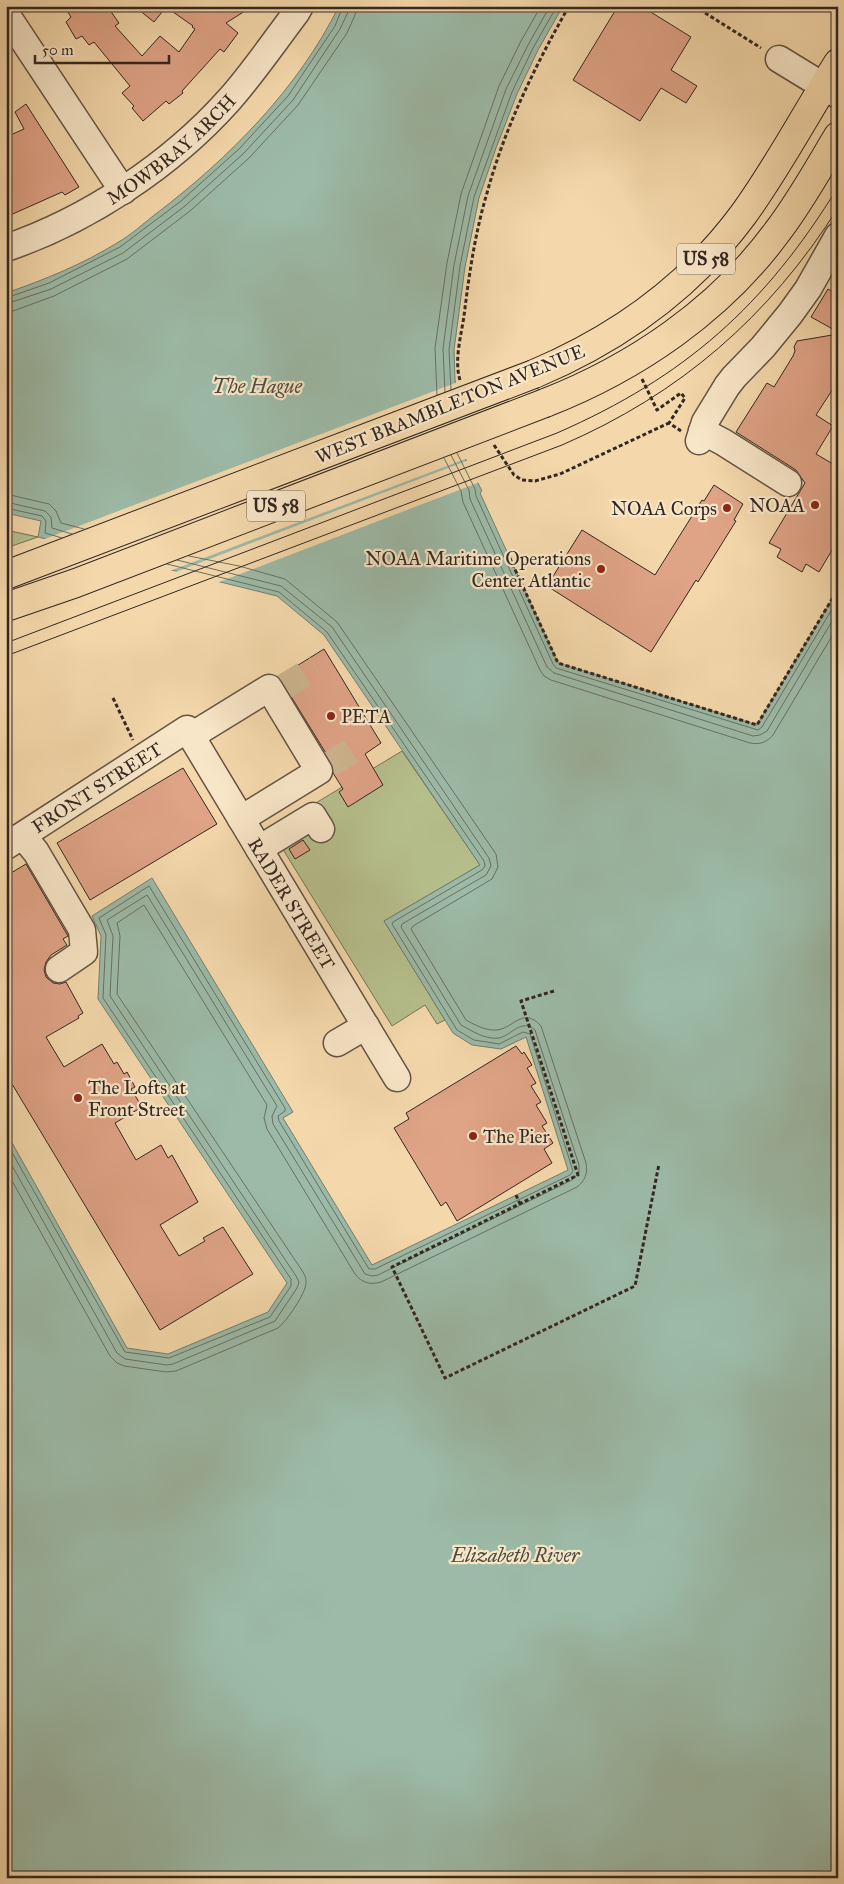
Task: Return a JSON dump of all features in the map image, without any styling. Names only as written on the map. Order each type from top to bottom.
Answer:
[{"type":"main road","name":"WEST BRAMBLETON AVENUE","points":[[6,575],[534,374],[590,348],[619,331],[654,307],[702,264],[751,203],[831,91],[838,63]]},
{"type":"main road","name":"WEST BRAMBLETON AVENUE","points":[[6,607],[76,583],[569,394],[638,357],[680,329],[718,297],[750,265],[800,199],[838,136]]},
{"type":"street","name":"MOWBRAY ARCH","points":[[6,248],[39,237],[123,191],[178,151],[229,100],[300,6]]},
{"type":"street","points":[[6,14],[123,191]]},
{"type":"street","points":[[778,59],[831,91]]},
{"type":"street","points":[[788,483],[723,442],[700,436],[705,422],[734,377],[763,347],[808,289],[838,236]]},
{"type":"street","name":"FRONT STREET","points":[[14,841],[144,758],[269,688],[277,690],[324,768],[241,819]]},
{"type":"street","name":"RADER STREET","points":[[189,733],[397,1078]]},
{"type":"street","points":[[259,849],[313,816],[321,829]]},
{"type":"street","points":[[14,841],[36,852],[82,930],[84,952],[59,969]]},
{"type":"street","points":[[337,1043],[366,1026]]},
{"type":"path","points":[[463,385],[458,371],[463,321],[473,251],[487,193],[506,135],[528,83],[569,6]]},
{"type":"path","points":[[694,6],[778,59]]},
{"type":"path","points":[[492,440],[514,475],[522,480],[535,481],[560,474],[669,424],[685,398],[681,393],[657,410],[640,376],[635,380]]},
{"type":"path","points":[[669,424],[700,436]]},
{"type":"path","points":[[507,552],[558,663],[757,725],[838,589]]},
{"type":"path","points":[[113,698],[144,758]]},
{"type":"path","points":[[554,991],[521,1002],[578,1175],[392,1267],[445,1378],[635,1286],[659,1164]]},
{"type":"path","points":[[516,1195],[520,1204]]},
{"type":"green space","points":[[6,530],[38,537],[6,548]]},
{"type":"green space","points":[[402,751],[480,865],[384,921],[445,1020],[437,1024],[425,1005],[392,1026],[271,830]]},
{"type":"water","name":"Elizabeth River","points":[[339,6],[563,6],[538,50],[517,94],[479,198],[465,267],[454,350],[461,450],[482,491],[480,493],[558,663],[757,725],[838,589],[838,1878],[6,1878],[6,1132],[127,1348],[168,1354],[268,1312],[287,1283],[98,999],[101,936],[92,916],[152,878],[293,1112],[283,1118],[372,1265],[568,1170],[526,1037],[501,1049],[472,1045],[453,1033],[384,921],[480,865],[324,635],[277,596],[38,537],[41,521],[6,513],[6,293],[35,283],[91,258],[137,229],[184,192],[260,120],[303,66]]},
{"type":"pier","points":[[458,382],[463,449],[468,458],[167,572],[42,540]]},
{"type":"pier","points":[[469,460],[480,482],[214,584],[173,573]]},
{"type":"building","points":[[64,6],[107,6],[119,23],[115,26],[142,56],[160,36],[179,52],[195,29],[166,7],[154,22],[134,6],[253,6],[226,23],[238,33],[224,52],[220,49],[182,91],[183,93],[169,104],[166,101],[143,121],[132,108],[134,106],[122,93],[130,86],[94,42],[89,45],[82,36],[76,39],[66,22],[71,17]]},
{"type":"building","points":[[618,6],[641,6],[691,37],[671,70],[697,86],[686,103],[661,88],[640,121],[573,80]]},
{"type":"building","points":[[26,104],[79,187],[65,195],[62,192],[6,217],[6,137],[24,129],[15,112]]},
{"type":"building","points":[[828,289],[838,295],[838,332],[811,317]]},
{"type":"building","points":[[838,334],[838,381],[816,415],[833,426],[816,454],[838,467],[838,540],[819,572],[806,564],[802,572],[777,557],[781,549],[769,543],[805,483],[796,470],[736,432],[767,383],[774,387],[793,356],[797,341]]},
{"type":"building","name":"NOAA Maritime Operations Center Atlantic","points":[[714,485],[743,504],[734,520],[736,521],[651,652],[547,586],[582,530],[655,575],[702,500],[704,501]]},
{"type":"building","name":"PETA","points":[[324,649],[381,743],[365,754],[383,785],[348,807],[339,792],[343,789],[333,773],[332,763],[279,677]]},
{"type":"building","points":[[183,768],[217,824],[90,900],[57,843]]},
{"type":"building","points":[[303,840],[310,850],[295,859],[289,849]]},
{"type":"building","name":"The Lofts at Front Street","points":[[26,864],[68,936],[63,939],[67,945],[51,955],[46,962],[44,970],[46,977],[53,983],[60,984],[66,982],[83,1013],[78,1016],[79,1018],[46,1037],[64,1067],[102,1044],[114,1064],[117,1062],[124,1074],[127,1072],[135,1087],[131,1089],[142,1107],[115,1123],[136,1160],[161,1145],[168,1158],[172,1155],[198,1202],[160,1225],[179,1256],[205,1241],[203,1238],[223,1227],[253,1274],[160,1330],[6,1074],[6,876]]},
{"type":"building","name":"The Pier","points":[[516,1046],[522,1054],[524,1052],[532,1065],[527,1068],[536,1083],[531,1086],[541,1102],[536,1105],[547,1123],[542,1126],[553,1143],[544,1149],[552,1163],[457,1221],[446,1202],[441,1206],[394,1128],[409,1119],[406,1113]]},
{"type":"tunnel","points":[[282,688],[316,667]]},
{"type":"tunnel","points":[[329,765],[361,745]]},
{"type":"tram line","points":[[6,643],[557,433],[645,388],[683,362],[718,334],[751,302],[781,268],[838,187]]},
{"type":"tram line","points":[[6,656],[562,445],[605,425],[645,402],[683,376],[718,348],[782,284],[838,208]]},
{"type":"place","name":"NOAA","points":[[815,505]]},
{"type":"place","name":"NOAA Corps","points":[[727,508]]},
{"type":"place","name":"NOAA Maritime Operations Center Atlantic","points":[[601,569]]},
{"type":"place","name":"PETA","points":[[331,716]]},
{"type":"place","name":"The Lofts at Front Street","points":[[78,1098]]},
{"type":"place","name":"The Pier","points":[[473,1136]]},
{"type":"water label","name":"The Hague","points":[[257,386]]}]
